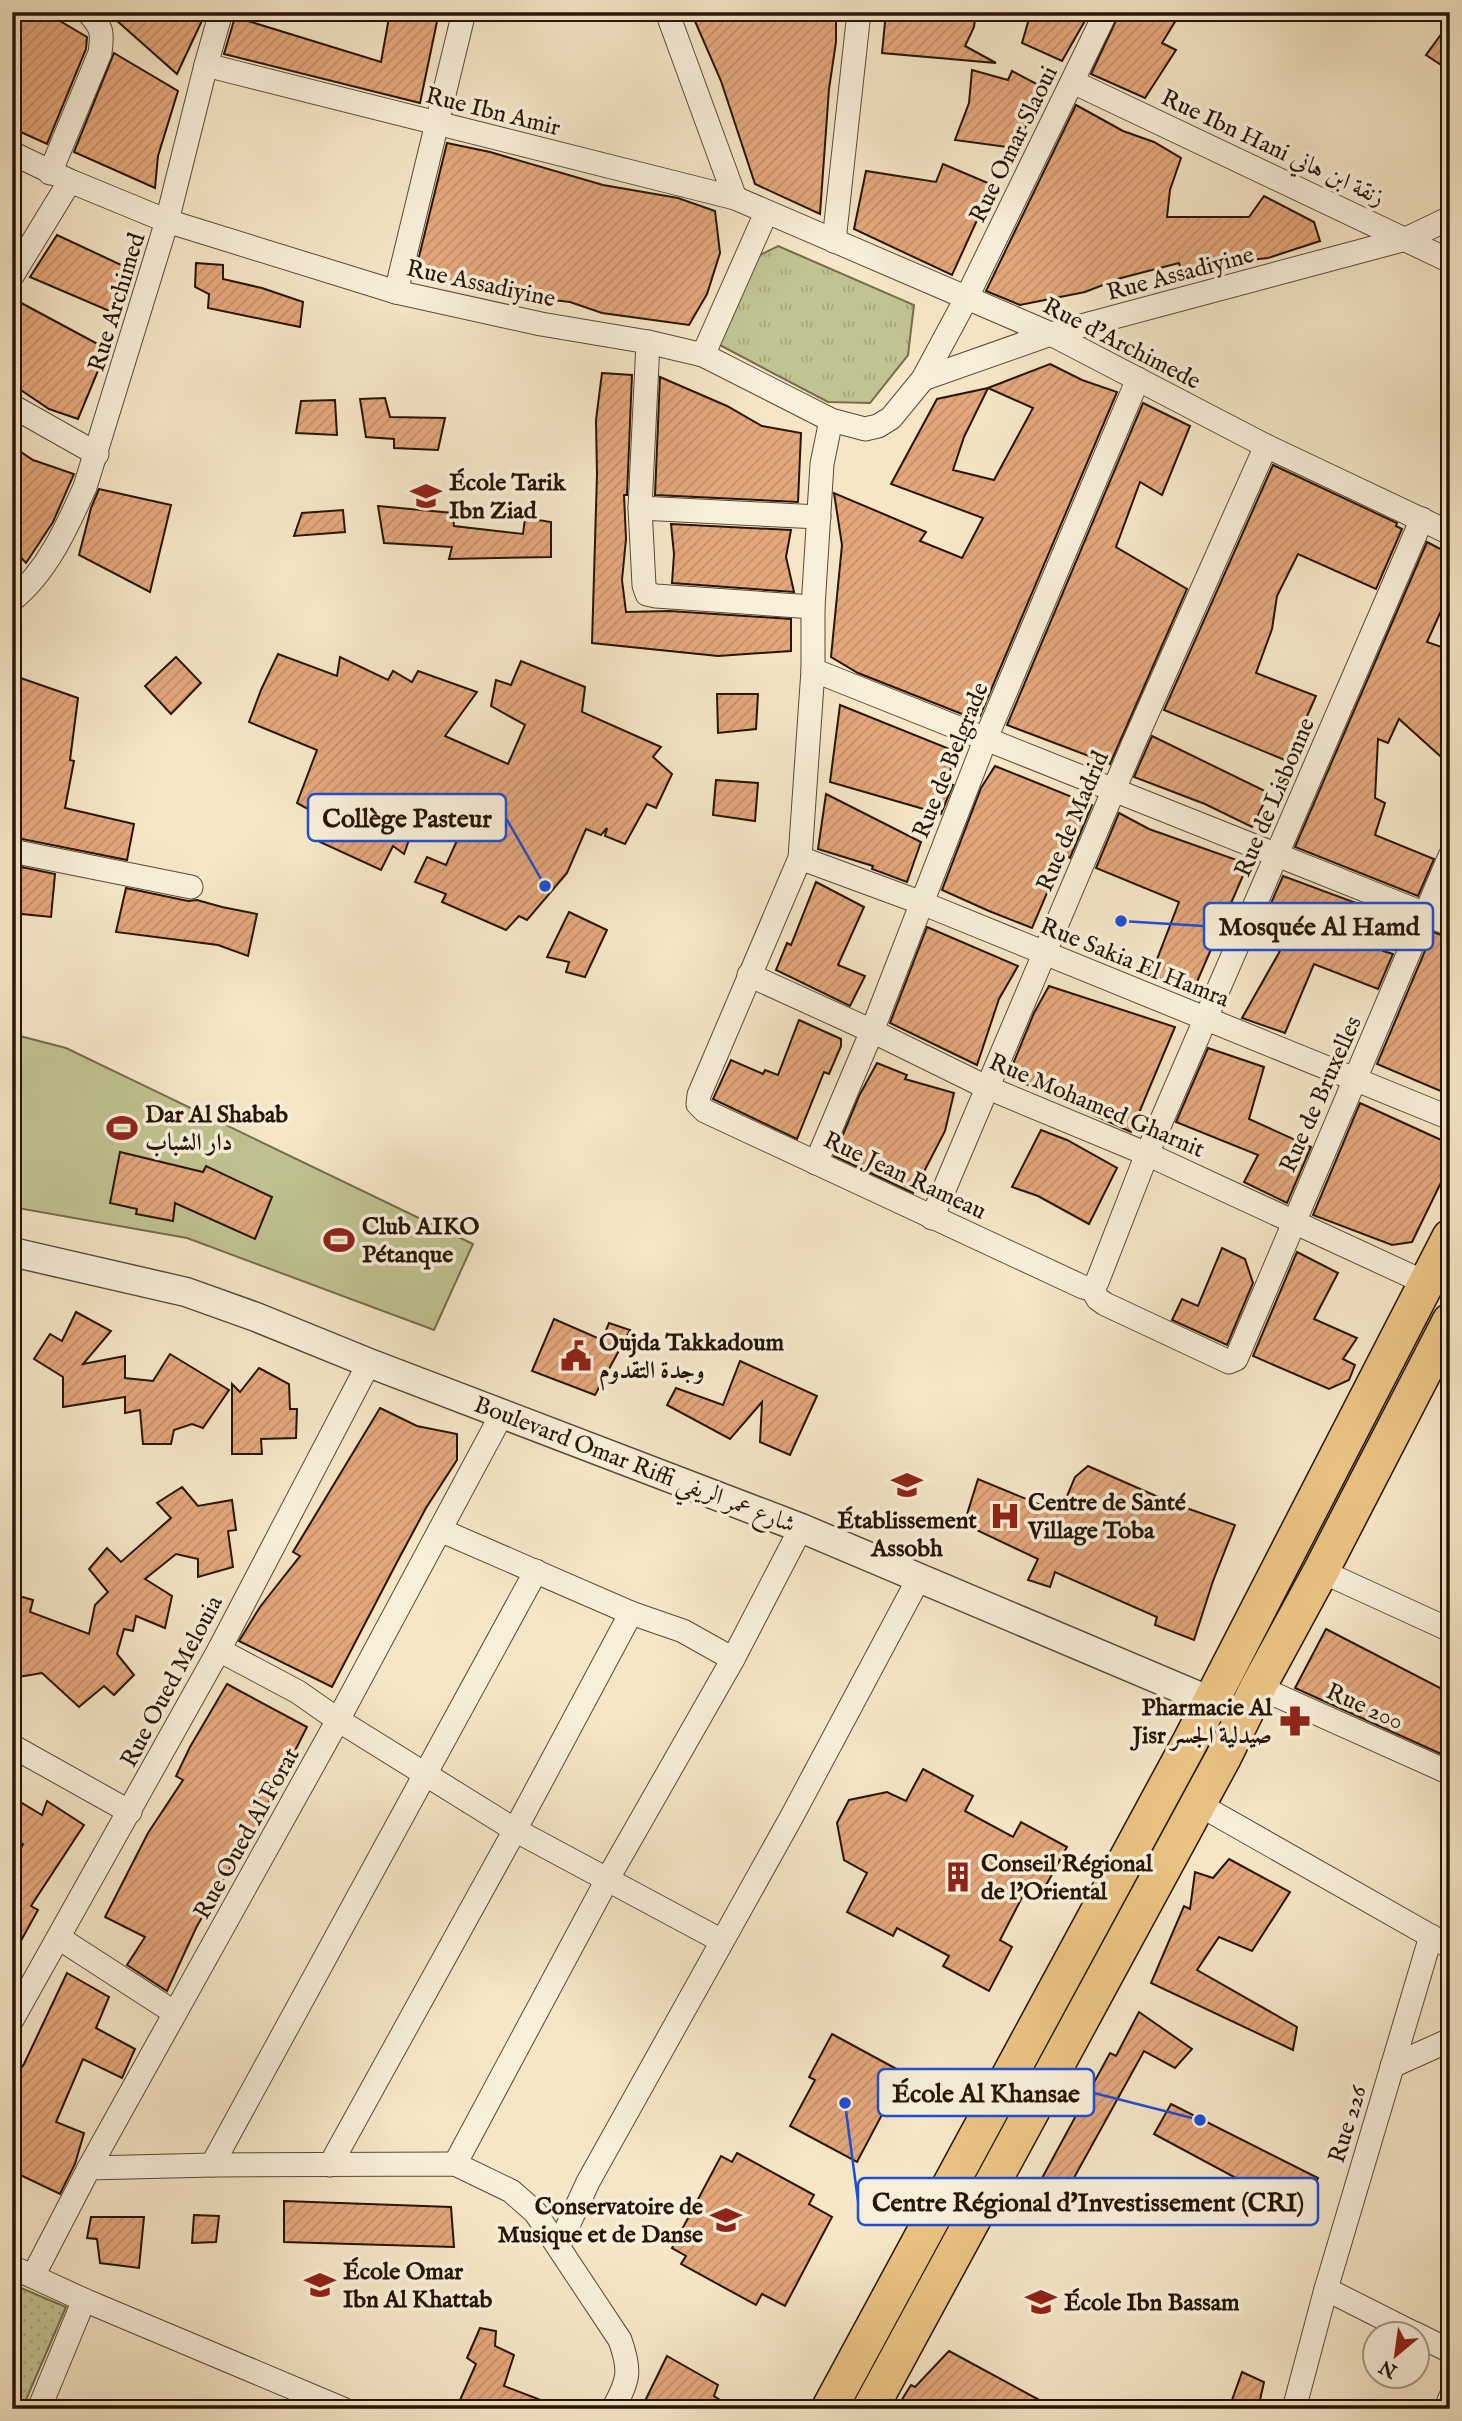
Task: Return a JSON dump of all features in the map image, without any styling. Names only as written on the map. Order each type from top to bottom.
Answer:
[{"type":"main road","points":[[828,2409],[1190,1742],[1450,1237]]},
{"type":"main road","points":[[870,2409],[1198,1804],[1450,1321]]},
{"type":"street","points":[[12,276],[60,177],[100,53],[101,28],[88,12]]},
{"type":"street","name":"Rue Archimed","points":[[16,591],[44,564],[68,524],[97,454],[167,221],[221,12]]},
{"type":"street","points":[[396,292],[464,12]]},
{"type":"street","points":[[667,12],[734,198]]},
{"type":"street","points":[[834,242],[859,12]]},
{"type":"street","name":"Rue Omar Slaoui","points":[[966,299],[1106,12]]},
{"type":"street","name":"Rue Ibn Amir","points":[[206,65],[734,198],[766,213]]},
{"type":"street","name":"Rue Ibn Hani زنقة ابن هاني","points":[[1073,82],[1450,261]]},
{"type":"street","name":"Rue Assadiyine","points":[[12,153],[60,177],[167,221],[396,292],[541,324],[648,342],[703,355],[831,420],[864,429],[878,426],[891,418],[923,379],[966,299]]},
{"type":"street","points":[[703,355],[766,213]]},
{"type":"street","name":"Rue d’Archimede","points":[[766,213],[1051,334],[1266,446],[1450,533]]},
{"type":"street","name":"Rue Assadiyine","points":[[923,379],[1051,334],[1406,239],[1450,218]]},
{"type":"street","points":[[648,342],[640,508],[644,585],[647,594],[814,607]]},
{"type":"street","name":"Rue de Belgrade","points":[[816,1163],[872,1031],[986,738],[1138,379]]},
{"type":"street","points":[[12,406],[97,454]]},
{"type":"street","points":[[749,975],[800,858],[813,670],[822,464],[831,420]]},
{"type":"street","name":"Rue de Madrid","points":[[932,1218],[1175,647],[1266,446]]},
{"type":"street","points":[[640,508],[819,517]]},
{"type":"street","name":"Rue de Lisbonne","points":[[1092,1289],[1147,1154],[1422,519]]},
{"type":"street","points":[[813,670],[1450,924]]},
{"type":"street","points":[[12,851],[191,887]]},
{"type":"street","name":"Rue de Bruxelles","points":[[1239,1353],[1450,856]]},
{"type":"street","name":"Rue Sakia El Hamra","points":[[800,858],[922,903],[1450,1118]]},
{"type":"street","name":"Rue Mohamed Gharnit","points":[[749,975],[986,1087],[1147,1154],[1426,1283]]},
{"type":"street","name":"Rue Jean Rameau","points":[[749,975],[699,1096],[698,1104],[705,1111],[932,1218],[1092,1289],[1105,1304],[1229,1362],[1236,1359],[1239,1353]]},
{"type":"street","name":"Boulevard Omar Riffi شارع عمر الريفي","points":[[12,1252],[186,1292],[256,1317],[801,1528],[1210,1700],[1251,1702]]},
{"type":"street","name":"Rue Oued Melouia","points":[[12,2020],[219,1650],[369,1363]]},
{"type":"street","name":"Rue Oued Al Forat","points":[[22,2271],[89,2168],[338,1720],[502,1414]]},
{"type":"street","points":[[455,2164],[607,1880],[733,1659],[801,1528]]},
{"type":"street","points":[[440,1530],[631,1613],[683,1631],[733,1659]]},
{"type":"street","points":[[212,2165],[536,1571]]},
{"type":"street","points":[[1321,1571],[1450,1630]]},
{"type":"street","points":[[559,2245],[588,2182],[790,1818],[919,1578]]},
{"type":"street","points":[[330,2165],[516,1830],[631,1613]]},
{"type":"street","points":[[219,1650],[299,1692],[338,1720],[516,1830],[722,1941]]},
{"type":"street","name":"Rue 200","points":[[1251,1702],[1450,1773]]},
{"type":"street","points":[[12,1746],[130,1812]]},
{"type":"street","points":[[1198,1804],[1440,1942]]},
{"type":"street","points":[[59,1938],[175,2013]]},
{"type":"street","name":"Rue 226","points":[[1294,2409],[1326,2289],[1392,2066],[1440,1942]]},
{"type":"street","points":[[1392,2066],[1450,2040]]},
{"type":"street","points":[[89,2168],[455,2164],[511,2191],[535,2212],[620,2340],[628,2363],[624,2389],[612,2409]]},
{"type":"street","points":[[22,2271],[84,2300],[343,2409]]},
{"type":"street","points":[[1326,2289],[1388,2320]]},
{"type":"street","points":[[39,2409],[84,2300]]},
{"type":"street","points":[[1430,2341],[1450,2351]]},
{"type":"street","points":[[1446,2409],[1450,2398]]},
{"type":"green space","points":[[778,246],[914,305],[908,355],[870,403],[828,402],[714,342],[750,260]]},
{"type":"green space","name":"Dar Al Shabab دار الشباب","points":[[12,1034],[66,1048],[473,1244],[434,1330],[187,1238],[12,1207]]},
{"type":"green space","points":[[14,2285],[66,2307],[22,2409],[12,2409]]},
{"type":"building","points":[[12,12],[51,12],[60,21],[87,37],[86,49],[47,144],[12,128]]},
{"type":"building","points":[[107,12],[206,12],[177,74]]},
{"type":"building","points":[[390,12],[439,12],[420,103],[224,54],[235,17],[381,62]]},
{"type":"building","points":[[691,12],[836,12],[836,42],[829,89],[820,214],[755,184],[721,81]]},
{"type":"building","points":[[886,12],[976,12],[974,27],[965,46],[996,63],[882,53]]},
{"type":"building","points":[[1031,12],[1090,12],[1062,61],[1022,43]]},
{"type":"building","points":[[1120,12],[1181,12],[1162,43],[1176,50],[1145,98],[1091,74]]},
{"type":"building","points":[[1450,22],[1450,71],[1426,55]]},
{"type":"building","points":[[114,53],[178,91],[158,156],[155,188],[74,152]]},
{"type":"building","points":[[972,70],[1008,80],[1012,71],[1046,89],[1014,148],[955,140],[969,103]]},
{"type":"building","points":[[1076,105],[1123,131],[1154,142],[1181,158],[1170,190],[1167,217],[1249,217],[1264,196],[1314,222],[1320,241],[1268,258],[1231,262],[1183,279],[1179,263],[1121,278],[1085,292],[1020,305],[986,291]]},
{"type":"building","points":[[447,143],[490,152],[603,185],[678,198],[715,211],[720,253],[707,294],[689,325],[602,313],[570,302],[527,297],[493,288],[456,286],[415,273]]},
{"type":"building","points":[[943,164],[995,186],[952,275],[854,229],[866,171],[936,182]]},
{"type":"building","points":[[57,235],[132,270],[114,313],[30,277]]},
{"type":"building","points":[[196,263],[223,265],[223,279],[262,288],[303,302],[300,327],[208,308],[209,294],[195,287]]},
{"type":"building","points":[[12,298],[107,349],[78,419],[49,409],[12,384]]},
{"type":"building","points":[[1050,364],[1082,380],[1117,392],[980,716],[976,715],[975,719],[858,673],[831,657],[842,545],[834,493],[926,532],[920,541],[962,558],[983,518],[891,484],[937,399],[988,388]],"holes":[[[988,388],[1033,408],[994,480],[953,470],[964,437]]]},
{"type":"building","points":[[602,373],[632,375],[627,495],[624,495],[626,539],[622,580],[626,612],[670,611],[791,619],[791,651],[718,656],[592,643],[596,420]]},
{"type":"building","points":[[660,377],[727,406],[762,426],[801,433],[798,502],[655,495]]},
{"type":"building","points":[[385,398],[390,417],[445,418],[438,450],[394,448],[394,439],[366,437],[360,399]]},
{"type":"building","points":[[335,400],[337,435],[296,433],[301,401]]},
{"type":"building","points":[[1143,403],[1190,426],[1162,495],[1140,482],[1116,547],[1187,589],[1110,764],[1007,725]]},
{"type":"building","points":[[12,446],[33,460],[74,474],[53,522],[26,563],[12,548]]},
{"type":"building","points":[[1273,465],[1397,523],[1396,526],[1402,529],[1376,589],[1298,554],[1277,596],[1272,629],[1256,673],[1316,696],[1287,761],[1164,710]]},
{"type":"building","points":[[99,489],[171,505],[150,592],[79,555],[91,508]]},
{"type":"building","points":[[378,506],[453,513],[454,526],[523,534],[525,518],[551,522],[551,557],[449,559],[452,547],[384,543]]},
{"type":"building","points":[[343,510],[345,532],[294,536],[302,513]]},
{"type":"building","points":[[671,524],[791,530],[786,557],[794,592],[672,583],[674,554]]},
{"type":"building","points":[[1427,542],[1450,554],[1450,591],[1427,642],[1450,650],[1450,765],[1399,719],[1388,743],[1378,739],[1375,798],[1385,803],[1375,835],[1434,859],[1418,896],[1295,847]]},
{"type":"building","points":[[278,654],[337,676],[340,657],[388,680],[393,671],[412,682],[418,671],[477,692],[445,736],[508,764],[525,725],[491,706],[496,680],[511,685],[521,661],[585,687],[582,712],[661,747],[653,757],[672,774],[656,808],[647,804],[625,844],[605,836],[607,828],[601,835],[586,829],[567,873],[527,920],[519,916],[506,930],[442,902],[446,894],[415,882],[427,857],[446,865],[463,827],[423,801],[404,854],[393,846],[381,870],[320,842],[328,820],[297,803],[317,750],[249,722]]},
{"type":"building","points":[[176,657],[201,683],[171,714],[145,686]]},
{"type":"building","points":[[12,675],[78,698],[70,760],[74,761],[65,808],[134,824],[127,860],[12,837]]},
{"type":"building","points":[[717,694],[758,694],[756,729],[718,733]]},
{"type":"building","points":[[840,705],[957,752],[946,783],[953,785],[941,814],[830,782]]},
{"type":"building","points":[[1152,736],[1269,793],[1252,827],[1205,804],[1134,777]]},
{"type":"building","points":[[995,766],[1092,805],[1070,858],[1066,856],[1062,866],[1059,865],[1032,928],[942,890],[981,788]]},
{"type":"building","points":[[716,780],[758,783],[755,821],[713,815]]},
{"type":"building","points":[[826,794],[921,842],[907,882],[872,869],[873,866],[818,849]]},
{"type":"building","points":[[1119,813],[1149,829],[1248,864],[1193,991],[1151,975],[1179,902],[1096,868]]},
{"type":"building","points":[[12,865],[55,874],[51,917],[12,913]]},
{"type":"building","points":[[1283,876],[1394,917],[1383,951],[1393,954],[1378,989],[1314,964],[1285,1033],[1242,1018],[1280,951],[1254,942]]},
{"type":"building","points":[[816,882],[864,907],[838,965],[865,976],[850,1006],[776,970],[787,943],[791,945]]},
{"type":"building","points":[[126,888],[257,914],[248,956],[218,945],[116,932]]},
{"type":"building","points":[[569,912],[607,930],[585,977],[566,972],[569,962],[547,957]]},
{"type":"building","points":[[927,927],[1018,966],[999,999],[977,1065],[890,1023]]},
{"type":"building","points":[[1433,932],[1450,938],[1450,1095],[1377,1064]]},
{"type":"building","points":[[1049,986],[1175,1027],[1131,1132],[1008,1076],[1034,1013]]},
{"type":"building","points":[[799,1020],[841,1039],[841,1046],[829,1074],[824,1072],[797,1139],[713,1099],[731,1060],[763,1074],[765,1070],[778,1075]]},
{"type":"building","points":[[1208,1048],[1264,1067],[1249,1119],[1311,1147],[1287,1203],[1244,1182],[1258,1155],[1176,1122]]},
{"type":"building","points":[[877,1063],[907,1075],[905,1079],[954,1093],[945,1131],[913,1193],[834,1156],[859,1096]]},
{"type":"building","points":[[1360,1103],[1450,1144],[1450,1164],[1412,1242],[1392,1245],[1313,1215]]},
{"type":"building","points":[[1041,1130],[1067,1140],[1117,1168],[1089,1224],[1038,1196],[1012,1187]]},
{"type":"building","points":[[120,1152],[203,1172],[206,1166],[272,1197],[255,1239],[175,1203],[173,1221],[136,1214],[137,1209],[110,1203]]},
{"type":"building","points":[[1222,1248],[1245,1259],[1253,1283],[1227,1345],[1172,1320],[1182,1299],[1198,1306]]},
{"type":"building","points":[[1297,1252],[1338,1273],[1314,1319],[1357,1338],[1343,1359],[1355,1365],[1349,1380],[1329,1389],[1253,1356]]},
{"type":"building","points":[[76,1312],[111,1331],[83,1364],[125,1356],[125,1378],[153,1381],[170,1354],[229,1390],[203,1428],[192,1424],[174,1430],[171,1444],[143,1444],[140,1410],[125,1413],[125,1397],[63,1407],[63,1377],[34,1359],[50,1334],[62,1341]]},
{"type":"building","points":[[554,1319],[602,1340],[609,1323],[630,1330],[595,1395],[532,1371]]},
{"type":"building","points":[[740,1361],[817,1396],[790,1455],[760,1442],[762,1402],[730,1439],[667,1405],[676,1388],[723,1405]]},
{"type":"building","points":[[259,1368],[289,1384],[290,1409],[297,1409],[296,1438],[261,1439],[262,1454],[232,1454],[232,1384],[240,1392]]},
{"type":"building","points":[[380,1408],[417,1426],[457,1434],[457,1460],[426,1508],[332,1687],[239,1641],[260,1607],[300,1556],[293,1552]]},
{"type":"building","points":[[1088,1466],[1172,1503],[1235,1525],[1194,1640],[1155,1625],[1157,1617],[1055,1572],[1050,1587],[1028,1580],[1038,1559],[964,1524],[978,1479],[1060,1513],[1075,1477]]},
{"type":"building","points":[[182,1487],[198,1506],[232,1500],[236,1530],[228,1531],[233,1567],[198,1577],[198,1559],[176,1554],[145,1579],[172,1596],[165,1628],[136,1616],[133,1631],[124,1629],[117,1654],[134,1675],[114,1695],[104,1686],[79,1707],[42,1673],[12,1678],[12,1594],[33,1600],[30,1612],[89,1634],[95,1605],[108,1592],[89,1569],[107,1548],[121,1562],[171,1518],[157,1503]]},
{"type":"building","points":[[1326,1629],[1450,1693],[1450,1758],[1295,1688]]},
{"type":"building","points":[[227,1684],[307,1727],[260,1820],[196,1928],[167,1991],[127,1965],[145,1937],[105,1917],[148,1833],[183,1780],[176,1776]]},
{"type":"building","name":"Conseil Régional de l'Oriental","points":[[923,1769],[973,1796],[965,1811],[1013,1837],[1021,1822],[1067,1847],[1044,1889],[1030,1882],[1000,1940],[1012,1947],[989,1991],[943,1966],[949,1956],[897,1928],[893,1936],[847,1912],[867,1873],[844,1860],[837,1823],[849,1800],[887,1792],[906,1801]]},
{"type":"building","points":[[12,1797],[42,1815],[47,1801],[84,1825],[31,1906],[38,1910],[12,1957],[12,1865],[23,1844],[12,1837]]},
{"type":"building","points":[[1229,1859],[1290,1892],[1252,1951],[1219,1937],[1197,1970],[1297,2027],[1293,2050],[1151,1983],[1184,1906],[1190,1909],[1195,1872],[1213,1878]]},
{"type":"building","points":[[67,1973],[109,1997],[96,2028],[135,2049],[122,2078],[83,2059],[56,2122],[84,2133],[75,2164],[60,2194],[12,2171],[12,2080],[24,2064]]},
{"type":"building","points":[[1139,2012],[1192,2049],[1175,2068],[1144,2051],[1054,2214],[1029,2202],[1110,2053],[1116,2056]]},
{"type":"building","points":[[832,2034],[904,2073],[857,2162],[790,2126],[815,2080],[809,2077]]},
{"type":"building","points":[[1171,2104],[1318,2178],[1303,2214],[1154,2134]]},
{"type":"building","points":[[737,2153],[814,2195],[809,2204],[832,2217],[785,2306],[762,2294],[756,2305],[681,2264],[686,2256],[672,2248],[721,2156],[732,2162]]},
{"type":"building","points":[[284,2201],[451,2207],[454,2247],[284,2242]]},
{"type":"building","points":[[194,2215],[219,2216],[216,2242],[192,2243]]},
{"type":"building","points":[[91,2217],[144,2217],[139,2268],[100,2263],[97,2239],[87,2238]]},
{"type":"building","points":[[480,2328],[496,2331],[495,2346],[514,2355],[504,2386],[559,2409],[456,2409],[476,2364],[467,2358]]},
{"type":"building","points":[[949,2351],[1056,2409],[896,2409],[911,2385],[915,2387]]},
{"type":"building","points":[[667,2356],[718,2385],[714,2396],[734,2409],[641,2409]]},
{"type":"building","points":[[1242,2372],[1264,2382],[1258,2409],[1237,2409],[1232,2400]]},
{"type":"place","name":"École Tarik Ibn Ziad","points":[[426,496]]},
{"type":"place","name":"Collège Pasteur","points":[[545,886]]},
{"type":"place","name":"Mosquée Al Hamd","points":[[1121,921]]},
{"type":"place","name":"Dar Al Shabab دار الشباب","points":[[122,1128]]},
{"type":"place","name":"Club AIKO Pétanque","points":[[339,1240]]},
{"type":"place","name":"Oujda Takkadoum وجدة التقدوم","points":[[576,1356]]},
{"type":"place","name":"Établissement Assobh","points":[[907,1485]]},
{"type":"place","name":"Centre de Santé Village Toba","points":[[1005,1516]]},
{"type":"place","name":"Pharmacie Al Jisr صيدلية الجسر","points":[[1295,1721]]},
{"type":"place","name":"Conseil Régional de l'Oriental","points":[[958,1877]]},
{"type":"place","name":"Centre Régional d'Investissement (CRI)","points":[[845,2103]]},
{"type":"place","name":"École Al Khansae","points":[[1200,2120]]},
{"type":"place","name":"Conservatoire de Musique et de Danse","points":[[726,2220]]},
{"type":"place","name":"École Omar Ibn Al Khattab","points":[[320,2285]]},
{"type":"place","name":"École Ibn Bassam","points":[[1041,2302]]}]
